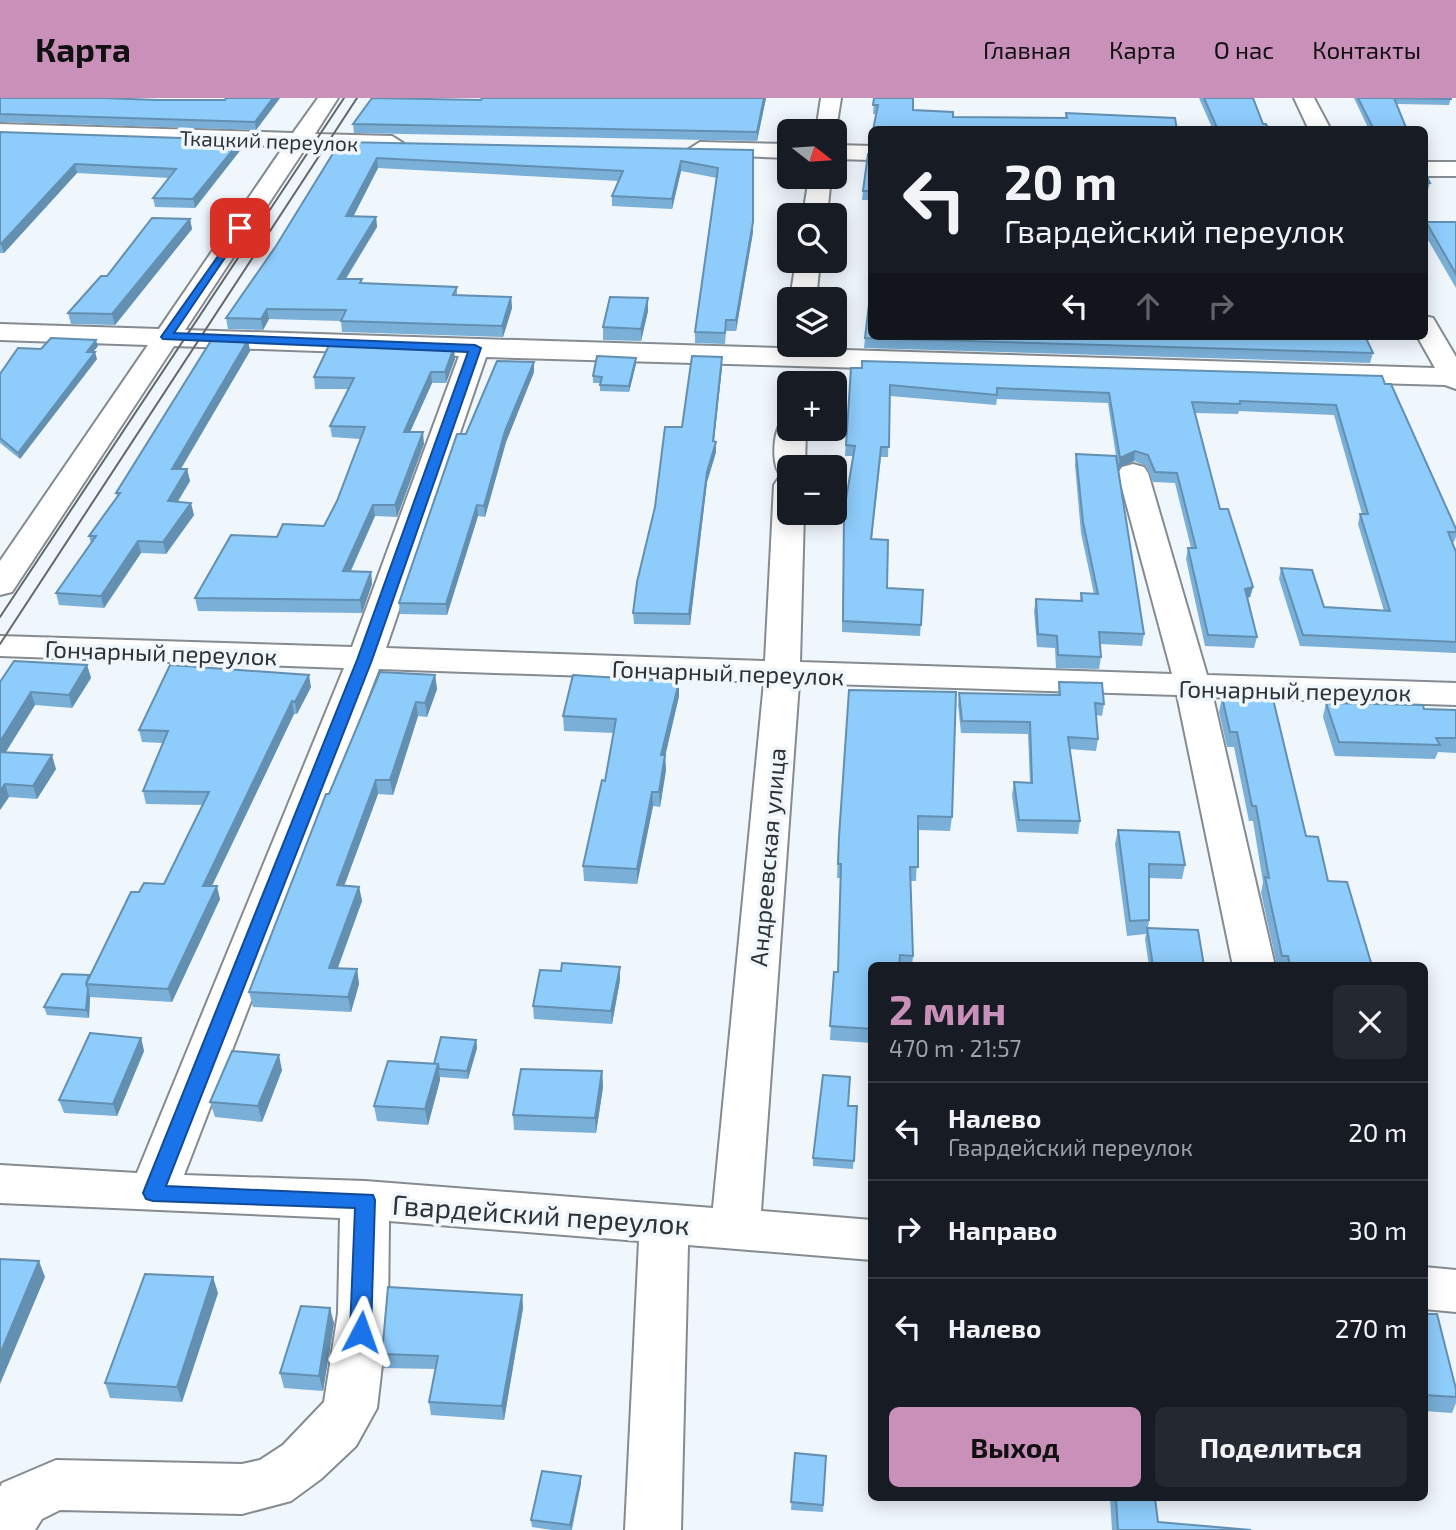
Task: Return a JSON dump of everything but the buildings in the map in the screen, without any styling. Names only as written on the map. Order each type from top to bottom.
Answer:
[{"type":"street","points":[[0,585],[328,98]]},
{"type":"street","points":[[828,119],[831,98]]},
{"type":"street","points":[[1304,98],[1318,126]]},
{"type":"street","name":"Ткацкий переулок","points":[[0,131],[412,144]]},
{"type":"street","points":[[678,149],[777,151]]},
{"type":"street","points":[[847,152],[868,153]]},
{"type":"street","points":[[1428,169],[1456,169]]},
{"type":"street","points":[[1428,331],[1455,378]]},
{"type":"street","points":[[0,332],[794,362],[1455,378]]},
{"type":"street","points":[[153,1193],[365,660],[475,348]]},
{"type":"street","points":[[1133,473],[1193,687],[1253,962]]},
{"type":"street","name":"Андреевская улица","points":[[735,1229],[782,673],[788,525]]},
{"type":"street","name":"Гончарный переулок","points":[[0,646],[1456,694]]},
{"type":"street","name":"Гвардейский переулок","points":[[0,1184],[153,1193],[366,1200],[868,1240]]},
{"type":"street","points":[[5,1530],[22,1501],[56,1485],[242,1489],[272,1483],[322,1445],[350,1408],[363,1313],[366,1200]]},
{"type":"street","points":[[653,1530],[664,1223]]},
{"type":"street","points":[[1428,1288],[1456,1291]]},
{"type":"tram line","points":[[0,617],[344,98]]},
{"type":"tram line","points":[[0,644],[357,98]]},
{"type":"route","points":[[240,228],[167,337],[475,348],[365,660],[153,1193],[366,1200],[361,1332]]}]
